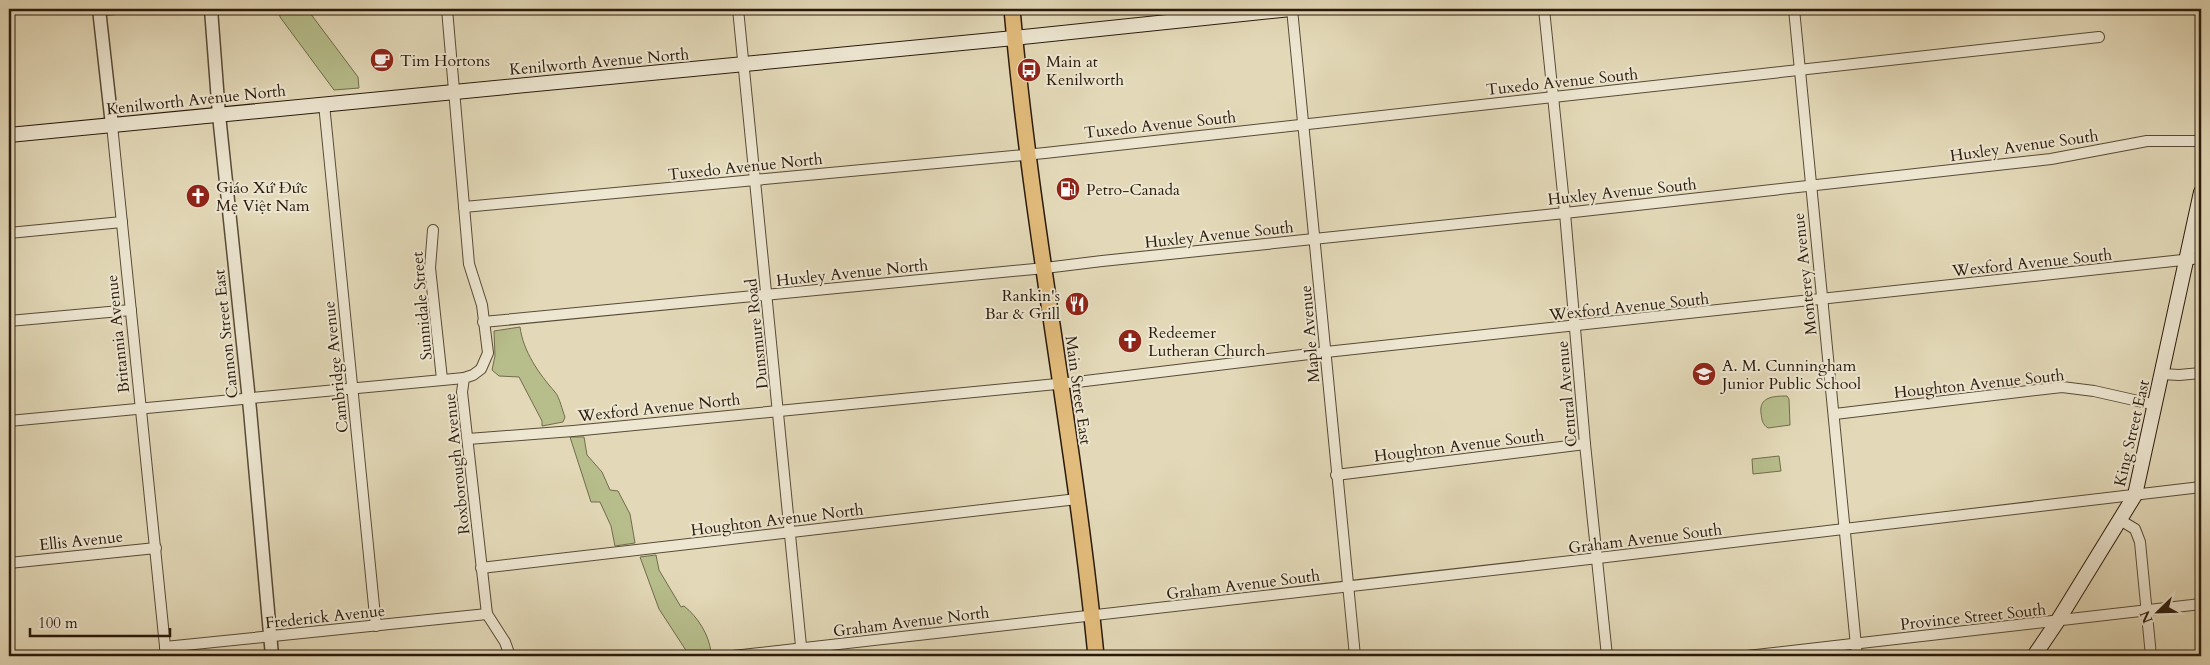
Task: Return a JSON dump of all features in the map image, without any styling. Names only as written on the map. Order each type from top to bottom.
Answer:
[{"type":"main road","name":"Main Street East","points":[[1012,9],[1028,154],[1077,499],[1096,656]]},
{"type":"main road","name":"Kenilworth Avenue North","points":[[9,135],[744,65],[1292,9]]},
{"type":"main road","name":"King Street East","points":[[2034,656],[2135,495],[2162,374],[2194,259],[2201,192]]},
{"type":"street","points":[[100,9],[116,9]]},
{"type":"street","name":"Britannia Avenue","points":[[100,9],[156,548],[165,652]]},
{"type":"street","name":"Cannon Street East","points":[[211,9],[218,115],[248,399],[272,656]]},
{"type":"street","name":"Roxborough Avenue","points":[[447,9],[469,264],[482,305],[488,353],[487,359],[478,372],[464,378],[462,392],[487,614],[510,656]]},
{"type":"street","name":"Dunsmure Road","points":[[738,9],[802,652]]},
{"type":"street","name":"Maple Avenue","points":[[1292,9],[1355,656]]},
{"type":"street","name":"Central Avenue","points":[[1544,9],[1607,656]]},
{"type":"street","name":"Monterey Avenue","points":[[1794,9],[1821,300],[1835,414],[1857,656]]},
{"type":"street","name":"Tuxedo Avenue South","points":[[1028,154],[2099,37]]},
{"type":"street","name":"Cambridge Avenue","points":[[324,104],[376,626]]},
{"type":"street","name":"Huxley Avenue South","points":[[1045,268],[2051,159],[2147,141],[2201,141]]},
{"type":"street","name":"Tuxedo Avenue North","points":[[464,208],[1028,154]]},
{"type":"street","points":[[9,233],[122,222]]},
{"type":"street","name":"Sunnidale Street","points":[[433,230],[430,268],[442,379]]},
{"type":"street","name":"Wexford Avenue South","points":[[1061,383],[1326,352],[1575,327],[2194,259]]},
{"type":"street","name":"Huxley Avenue North","points":[[483,322],[1045,268]]},
{"type":"street","points":[[9,321],[131,310]]},
{"type":"street","points":[[2162,374],[2201,373]]},
{"type":"street","points":[[9,421],[464,378]]},
{"type":"street","name":"Wexford Avenue North","points":[[468,439],[1061,383]]},
{"type":"street","name":"Houghton Avenue South","points":[[1835,414],[2062,387],[2094,391],[2156,405]]},
{"type":"street","name":"Houghton Avenue South","points":[[1336,474],[1585,444]]},
{"type":"street","name":"Graham Avenue South","points":[[1092,616],[1845,530],[2201,487]]},
{"type":"street","name":"Houghton Avenue North","points":[[481,568],[1077,499]]},
{"type":"street","points":[[2120,520],[2135,530],[2140,542],[2151,656]]},
{"type":"street","name":"Ellis Avenue","points":[[9,563],[156,548]]},
{"type":"street","name":"Province Street South","points":[[1747,656],[2201,604]]},
{"type":"street","name":"Frederick Avenue","points":[[165,652],[270,637],[487,614]]},
{"type":"street","name":"Graham Avenue North","points":[[732,656],[802,652],[1092,616]]},
{"type":"green space","points":[[279,9],[307,9],[358,77],[359,88],[334,90],[280,17]]},
{"type":"green space","points":[[520,327],[528,353],[543,378],[558,397],[565,417],[563,422],[542,426],[542,421],[519,377],[499,376],[492,370],[495,356],[494,331]]},
{"type":"green space","points":[[1787,396],[1789,399],[1790,425],[1768,428],[1762,420],[1762,404],[1772,397]]},
{"type":"green space","points":[[570,437],[584,437],[587,455],[602,472],[610,490],[618,491],[630,514],[635,543],[615,546],[611,526],[600,502],[591,502]]},
{"type":"green space","points":[[1779,456],[1781,471],[1753,474],[1752,459]]},
{"type":"green space","points":[[656,555],[659,570],[681,607],[684,606],[689,610],[702,627],[708,639],[711,652],[689,655],[659,609],[640,557]]},
{"type":"place","name":"Tim Hortons","points":[[382,60]]},
{"type":"place","name":"Main at Kenilworth","points":[[1029,70]]},
{"type":"place","name":"Petro-Canada","points":[[1068,189]]},
{"type":"place","name":"Giáo Xứ Đức Mẹ Việt Nam","points":[[198,196]]},
{"type":"place","name":"Rankin's Bar & Grill","points":[[1077,304]]},
{"type":"place","name":"Redeemer Lutheran Church","points":[[1130,341]]},
{"type":"place","name":"A. M. Cunningham Junior Public School","points":[[1704,374]]}]
